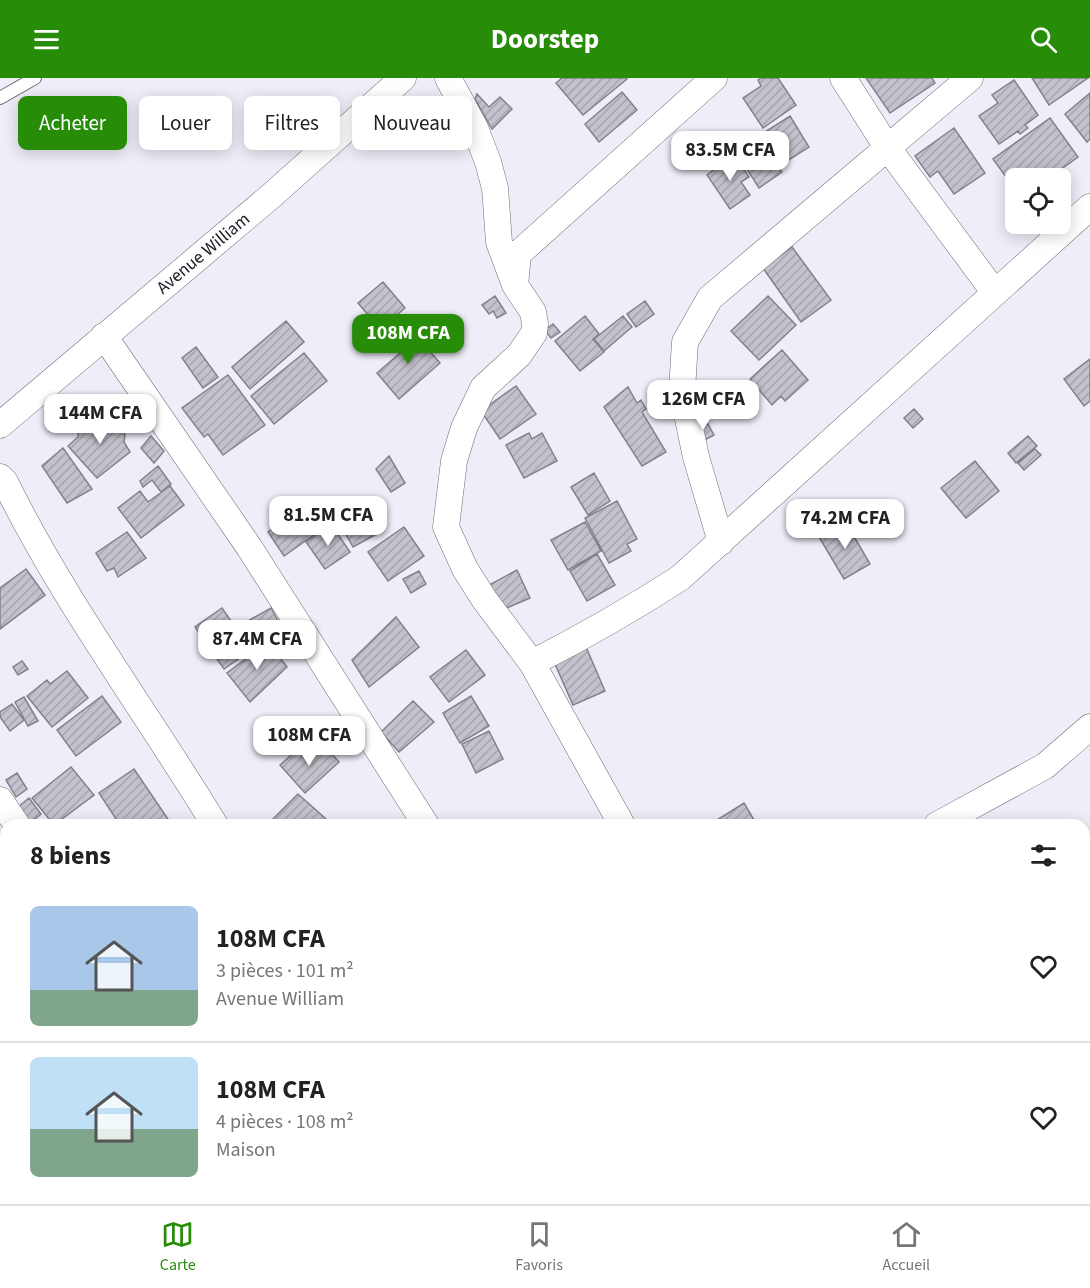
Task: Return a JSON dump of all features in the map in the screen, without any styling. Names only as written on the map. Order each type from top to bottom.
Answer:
[{"type":"street","name":"Avenue William","points":[[0,425],[271,195],[403,78]]},
{"type":"street","points":[[448,78],[475,128],[488,162],[495,188],[499,242],[515,285],[533,312],[535,324],[534,333],[519,355],[483,388],[464,428],[454,461],[446,526],[465,569],[532,663],[619,819]]},
{"type":"street","points":[[515,285],[518,254],[714,78]]},
{"type":"street","points":[[843,78],[887,147],[995,293]]},
{"type":"street","points":[[721,542],[696,457],[682,390],[685,342],[710,297],[970,78]]},
{"type":"street","points":[[532,663],[633,608],[680,578],[1090,207]]},
{"type":"street","points":[[104,336],[249,547],[422,819]]},
{"type":"street","points":[[0,477],[5,482],[58,582],[210,819]]},
{"type":"street","points":[[948,819],[1045,766],[1090,727]]},
{"type":"street","points":[[0,800],[13,819]]},
{"type":"lane","points":[[0,98],[35,78]]},
{"type":"building","points":[[562,78],[627,79],[583,115],[556,83]]},
{"type":"building","points":[[778,78],[796,105],[763,128],[743,98],[761,86],[758,80]]},
{"type":"building","points":[[866,78],[932,78],[935,83],[890,113]]},
{"type":"building","points":[[1032,78],[1088,78],[1049,105]]},
{"type":"building","points":[[1014,80],[1038,115],[1025,125],[1028,128],[1020,134],[1018,131],[999,144],[979,116],[998,103],[992,95]]},
{"type":"building","points":[[622,92],[637,110],[599,142],[585,124]]},
{"type":"building","points":[[1090,93],[1090,139],[1087,142],[1065,114]]},
{"type":"building","points":[[477,94],[489,107],[500,97],[512,109],[492,129],[475,99]]},
{"type":"building","points":[[790,116],[809,147],[784,163],[765,132]]},
{"type":"building","points":[[1050,118],[1078,157],[1063,168],[1005,168],[1005,176],[993,159]]},
{"type":"building","points":[[954,128],[985,173],[954,194],[938,171],[930,177],[915,156]]},
{"type":"building","points":[[760,140],[782,172],[759,188],[738,155]]},
{"type":"building","points":[[734,155],[749,177],[741,182],[750,195],[730,209],[707,175]]},
{"type":"building","points":[[792,247],[831,300],[801,322],[763,268]]},
{"type":"building","points":[[383,282],[405,308],[380,329],[358,303]]},
{"type":"building","points":[[495,296],[506,313],[497,318],[493,311],[489,314],[482,305]]},
{"type":"building","points":[[768,296],[796,325],[759,360],[731,331]]},
{"type":"building","points":[[645,301],[654,314],[636,327],[627,314]]},
{"type":"building","points":[[585,316],[599,334],[593,339],[604,352],[580,371],[555,341]]},
{"type":"building","points":[[623,316],[632,327],[604,351],[594,339]]},
{"type":"building","points":[[286,321],[304,342],[250,389],[232,367]]},
{"type":"building","points":[[553,324],[560,332],[551,338],[545,330]]},
{"type":"building","points":[[412,331],[440,363],[399,399],[377,373],[400,353],[394,346]]},
{"type":"building","points":[[196,347],[218,377],[203,388],[182,358]]},
{"type":"building","points":[[782,350],[808,380],[785,401],[781,396],[772,405],[750,379]]},
{"type":"building","points":[[304,353],[327,381],[274,424],[251,396]]},
{"type":"building","points":[[1090,359],[1090,401],[1084,406],[1064,379]]},
{"type":"building","points":[[228,375],[265,425],[223,455],[208,434],[204,437],[182,408]]},
{"type":"building","points":[[516,386],[536,414],[500,439],[481,411]]},
{"type":"building","points":[[628,387],[637,403],[641,400],[646,409],[642,412],[666,452],[642,466],[604,407]]},
{"type":"building","points":[[914,409],[923,419],[913,428],[904,418]]},
{"type":"building","points":[[102,416],[121,427],[125,435],[124,442],[130,452],[97,478],[68,446],[78,437],[79,427]]},
{"type":"building","points":[[705,419],[714,435],[701,442],[693,426]]},
{"type":"building","points":[[529,433],[532,439],[542,433],[557,461],[524,478],[506,445]]},
{"type":"building","points":[[151,436],[164,451],[154,463],[141,448]]},
{"type":"building","points":[[1028,436],[1037,446],[1016,463],[1008,453]]},
{"type":"building","points":[[63,448],[92,489],[67,503],[42,466]]},
{"type":"building","points":[[1035,449],[1041,455],[1024,470],[1018,463]]},
{"type":"building","points":[[389,456],[405,483],[391,492],[376,469]]},
{"type":"building","points":[[975,461],[999,491],[966,518],[941,488]]},
{"type":"building","points":[[158,466],[171,484],[161,492],[152,480],[143,487],[140,481]]},
{"type":"building","points":[[594,473],[610,501],[588,515],[571,487]]},
{"type":"building","points":[[170,486],[184,505],[141,538],[118,508],[140,491],[148,502]]},
{"type":"building","points":[[316,499],[332,522],[284,556],[268,532]]},
{"type":"building","points":[[368,500],[384,530],[353,547],[337,518]]},
{"type":"building","points":[[617,501],[637,539],[627,544],[631,551],[609,563],[585,518]]},
{"type":"building","points":[[845,521],[870,564],[844,579],[819,537]]},
{"type":"building","points":[[585,522],[601,551],[568,570],[551,540]]},
{"type":"building","points":[[331,524],[350,552],[325,569],[306,542]]},
{"type":"building","points":[[404,527],[424,556],[388,581],[368,552]]},
{"type":"building","points":[[127,532],[146,558],[118,577],[114,568],[107,571],[96,553]]},
{"type":"building","points":[[597,554],[615,585],[587,601],[570,571]]},
{"type":"building","points":[[26,569],[45,595],[0,629],[0,588]]},
{"type":"building","points":[[517,570],[530,598],[502,610],[489,585]]},
{"type":"building","points":[[419,571],[426,584],[411,593],[403,579]]},
{"type":"building","points":[[222,608],[251,650],[224,669],[195,627]]},
{"type":"building","points":[[271,608],[278,621],[263,630],[267,636],[250,646],[239,626]]},
{"type":"building","points":[[396,617],[419,647],[369,687],[352,660]]},
{"type":"building","points":[[583,640],[605,691],[573,705],[551,655]]},
{"type":"building","points":[[268,642],[287,667],[250,702],[227,673]]},
{"type":"building","points":[[466,650],[485,675],[449,702],[430,677]]},
{"type":"building","points":[[22,661],[28,669],[18,675],[13,667]]},
{"type":"building","points":[[67,671],[88,698],[52,727],[27,696],[47,680],[50,684]]},
{"type":"building","points":[[102,696],[121,722],[76,756],[57,730]]},
{"type":"building","points":[[471,696],[489,726],[460,743],[443,713]]},
{"type":"building","points":[[24,697],[38,721],[28,726],[15,702]]},
{"type":"building","points":[[413,701],[434,722],[399,752],[381,732]]},
{"type":"building","points":[[12,704],[24,720],[10,731],[0,717],[0,712]]},
{"type":"building","points":[[489,731],[503,759],[476,773],[462,744]]},
{"type":"building","points":[[323,744],[339,762],[305,793],[280,765],[297,750],[306,760]]},
{"type":"building","points":[[71,767],[94,795],[62,819],[49,819],[32,798]]},
{"type":"building","points":[[134,769],[168,819],[116,819],[99,793]]},
{"type":"building","points":[[17,773],[27,789],[16,797],[6,780]]},
{"type":"building","points":[[298,794],[326,819],[273,819]]},
{"type":"building","points":[[29,798],[41,814],[35,819],[20,819],[12,812]]},
{"type":"building","points":[[744,803],[753,819],[719,819]]}]
